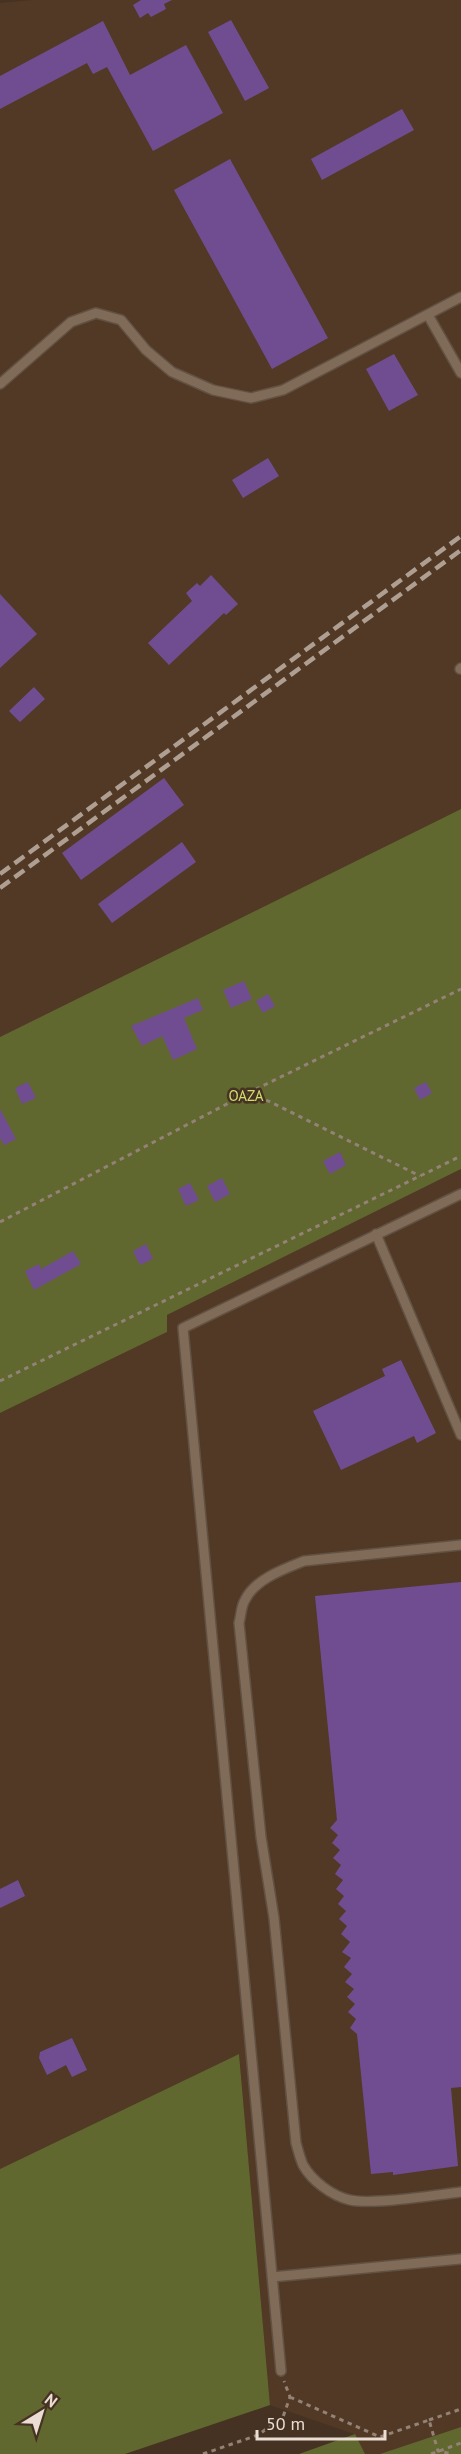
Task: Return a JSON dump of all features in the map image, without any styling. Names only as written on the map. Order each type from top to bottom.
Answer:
[{"type":"lane","points":[[0,384],[71,322],[96,313],[121,320],[147,350],[172,372],[213,390],[250,398],[284,390],[461,297]]},
{"type":"lane","points":[[428,315],[461,373]]},
{"type":"lane","points":[[281,2371],[183,1328],[461,1194]]},
{"type":"lane","points":[[376,1234],[461,1436]]},
{"type":"lane","points":[[461,1545],[304,1561],[281,1570],[256,1586],[244,1600],[239,1623],[261,1837],[274,1918],[296,2143],[303,2164],[321,2185],[350,2200],[461,2192]]},
{"type":"lane","points":[[272,2277],[461,2259]]},
{"type":"path","points":[[0,1222],[250,1092],[461,989]]},
{"type":"path","points":[[250,1092],[420,1176]]},
{"type":"path","points":[[0,1381],[461,1156]]},
{"type":"path","points":[[203,2454],[258,2435],[283,2417],[290,2397],[380,2437],[461,2409]]},
{"type":"path","points":[[429,2420],[438,2451]]},
{"type":"path","points":[[430,2454],[461,2443]]},
{"type":"path","points":[[438,2451],[453,2454]]},
{"type":"shaded area","points":[[33,0],[461,0],[461,809],[0,1037],[0,3]]},
{"type":"shaded area","points":[[461,1169],[461,2427],[380,2454],[365,2454],[354,2434],[270,2405],[239,2054],[0,2169],[0,1413],[167,1332],[167,1315]]},
{"type":"green space","name":"OAZA","points":[[461,809],[461,1169],[167,1315],[167,1332],[0,1413],[0,1037]]},
{"type":"green space","points":[[239,2054],[270,2405],[125,2454],[0,2454],[0,2169]]},
{"type":"green space","points":[[461,2427],[461,2454],[380,2454]]},
{"type":"green space","points":[[355,2434],[365,2454],[299,2454]]},
{"type":"building","points":[[141,0],[172,0],[164,4],[166,9],[151,17],[148,13],[140,18],[133,5]]},
{"type":"building","points":[[231,20],[269,88],[245,101],[208,32]]},
{"type":"building","points":[[103,21],[130,75],[186,45],[223,113],[153,151],[107,67],[93,74],[87,63],[0,109],[0,76]]},
{"type":"building","points":[[402,109],[414,130],[322,180],[311,159]]},
{"type":"building","points":[[230,159],[328,338],[272,369],[174,190]]},
{"type":"building","points":[[394,354],[418,395],[389,411],[366,369]]},
{"type":"building","points":[[268,458],[279,476],[243,498],[232,480]]},
{"type":"building","points":[[211,575],[238,604],[226,615],[224,613],[169,665],[148,643],[192,601],[186,593],[197,583],[200,586]]},
{"type":"building","points":[[0,594],[37,634],[0,668]]},
{"type":"building","points":[[34,687],[45,699],[20,722],[9,711]]},
{"type":"building","points":[[164,778],[184,805],[81,880],[62,853]]},
{"type":"building","points":[[182,842],[196,862],[112,923],[98,904]]},
{"type":"building","points":[[244,981],[252,999],[231,1008],[223,990]]},
{"type":"building","points":[[268,994],[275,1006],[263,1013],[256,1001]]},
{"type":"building","points":[[198,998],[203,1010],[184,1018],[197,1049],[173,1060],[162,1036],[142,1046],[131,1026]]},
{"type":"building","points":[[28,1082],[36,1098],[22,1104],[15,1088]]},
{"type":"building","points":[[426,1082],[432,1093],[420,1100],[414,1088]]},
{"type":"building","points":[[0,1109],[16,1139],[4,1145],[0,1138]]},
{"type":"building","points":[[340,1152],[346,1165],[330,1174],[323,1161]]},
{"type":"building","points":[[222,1178],[230,1194],[215,1202],[207,1186]]},
{"type":"building","points":[[190,1183],[199,1200],[186,1206],[178,1189]]},
{"type":"building","points":[[146,1244],[153,1259],[140,1265],[133,1251]]},
{"type":"building","points":[[73,1251],[81,1264],[34,1290],[25,1271],[39,1264],[41,1269]]},
{"type":"building","points":[[401,1360],[436,1433],[417,1443],[414,1436],[341,1470],[313,1411],[385,1376],[382,1369]]},
{"type":"building","points":[[461,1582],[461,2087],[451,2088],[458,2166],[393,2175],[393,2172],[371,2174],[357,2034],[350,2028],[356,2019],[348,2012],[355,2004],[347,1997],[354,1989],[345,1982],[352,1974],[344,1967],[351,1958],[342,1952],[350,1942],[341,1934],[347,1926],[339,1919],[346,1911],[338,1904],[344,1896],[336,1889],[343,1880],[335,1874],[341,1865],[333,1858],[340,1850],[332,1843],[338,1835],[330,1828],[337,1820],[315,1596]]},
{"type":"building","points":[[18,1880],[25,1896],[0,1908],[0,1889]]},
{"type":"building","points":[[72,2038],[87,2070],[72,2077],[66,2065],[47,2075],[39,2058],[40,2052]]},
{"type":"railway","points":[[0,874],[461,536]]},
{"type":"railway","points":[[0,888],[461,550]]}]
